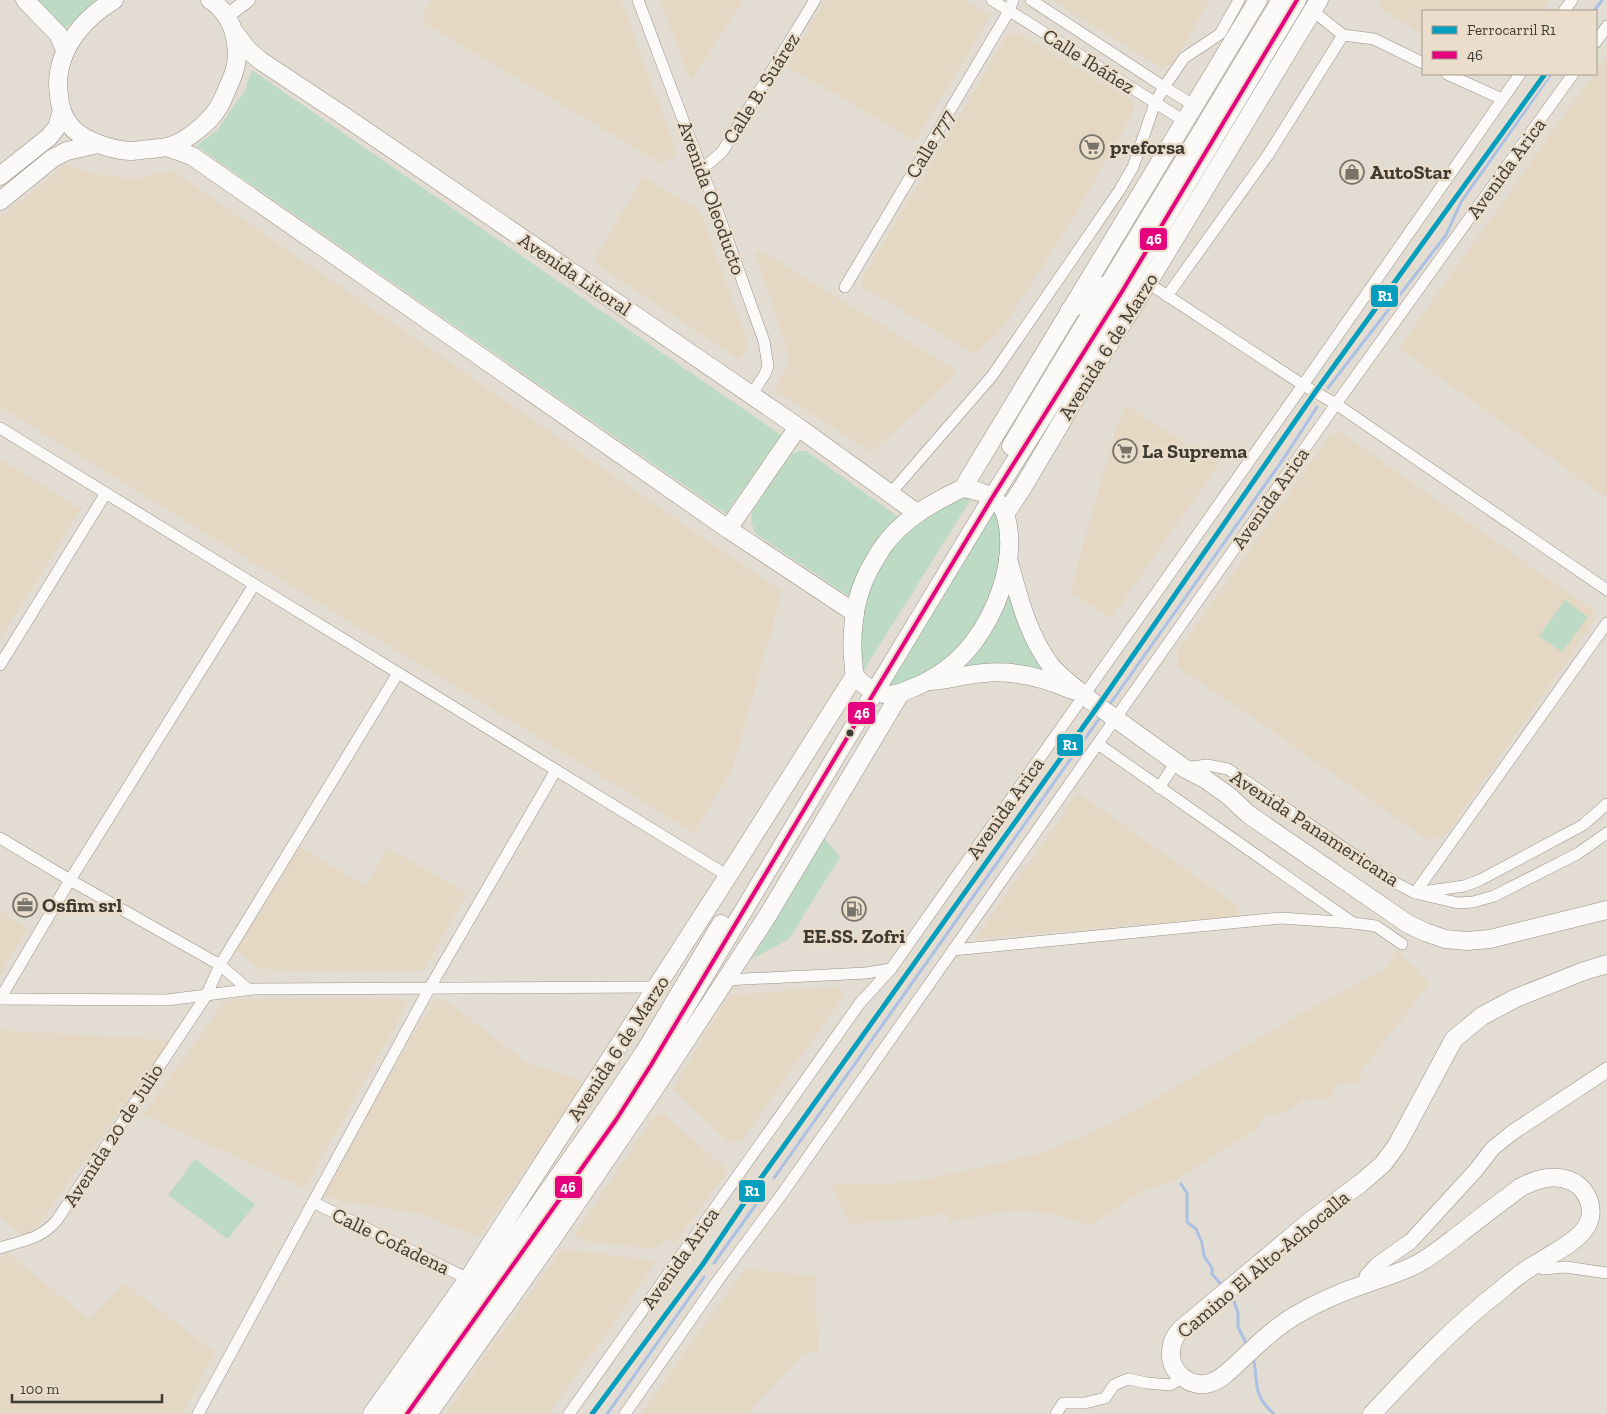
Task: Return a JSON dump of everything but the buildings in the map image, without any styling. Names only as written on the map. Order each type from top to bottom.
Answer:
[{"type":"main road","points":[[25,0],[58,34],[65,50]]},
{"type":"main road","points":[[114,0],[100,9],[78,30],[65,50],[58,75],[59,100],[62,112],[70,126],[78,134],[98,144],[130,151],[167,147],[190,135],[218,109],[234,73],[238,57],[235,33],[227,16],[210,0]]},
{"type":"main road","points":[[963,488],[1022,394],[1069,311],[1186,122],[1258,0]]},
{"type":"main road","name":"Avenida 6 de Marzo","points":[[988,495],[1111,281],[1281,0]]},
{"type":"main road","name":"Avenida 6 de Marzo","points":[[391,1414],[645,1052],[865,684],[1123,290],[1297,0]]},
{"type":"main road","name":"Avenida 6 de Marzo","points":[[1006,513],[1316,6]]},
{"type":"main road","name":"Avenida Litoral","points":[[235,33],[249,51],[261,61],[798,427],[917,512]]},
{"type":"main road","points":[[0,176],[49,137],[57,127],[62,112]]},
{"type":"main road","points":[[0,201],[53,158],[67,150],[98,144]]},
{"type":"main road","points":[[167,147],[192,156],[728,529],[855,613]]},
{"type":"main road","points":[[1069,311],[1111,281]]},
{"type":"main road","points":[[728,529],[798,427]]},
{"type":"main road","points":[[963,488],[974,489],[988,495],[1000,504],[1006,513],[1009,533],[1008,559],[1002,585],[983,628],[972,644],[954,663],[930,681],[900,694],[886,696],[865,684],[852,639],[855,613],[863,582],[883,547],[917,512],[938,500],[963,488]]},
{"type":"main road","points":[[1008,559],[1025,619],[1034,640],[1052,667],[1084,695],[1180,765],[1201,786],[1248,814],[1390,912],[1426,932],[1444,939],[1468,941],[1490,939],[1607,910]]},
{"type":"main road","points":[[930,681],[986,673],[1019,674],[1052,682],[1084,695]]},
{"type":"main road","name":"Avenida 6 de Marzo","points":[[372,1414],[468,1279],[728,876],[865,684]]},
{"type":"main road","name":"Avenida 6 de Marzo","points":[[407,1414],[616,1120],[651,1066],[865,684]]},
{"type":"main road","points":[[428,1414],[552,1240],[688,1038],[768,915],[900,694]]},
{"type":"main road","name":"Camino El Alto-Achocalla","points":[[1182,1378],[1175,1369],[1171,1359],[1171,1348],[1177,1334],[1309,1222],[1383,1164],[1397,1145],[1454,1039],[1482,1016],[1516,998],[1607,964]]},
{"type":"main road","points":[[651,1066],[688,1038]]},
{"type":"main road","points":[[1367,1283],[1367,1276],[1377,1265],[1411,1241],[1476,1170],[1493,1148],[1521,1126],[1607,1070]]},
{"type":"main road","points":[[1182,1378],[1192,1383],[1201,1384],[1210,1383],[1221,1378],[1262,1340],[1294,1316],[1312,1306],[1367,1283],[1395,1274],[1424,1260],[1521,1186],[1546,1178],[1574,1182],[1587,1195],[1590,1202],[1591,1210],[1585,1229],[1571,1241],[1534,1264],[1472,1312],[1446,1336],[1372,1414]]},
{"type":"street","points":[[227,16],[248,0]]},
{"type":"street","name":"Avenida Oleoducto","points":[[638,0],[764,341],[768,366],[751,395]]},
{"type":"street","name":"Calle B. Suárez","points":[[701,170],[722,152],[815,0]]},
{"type":"street","name":"Calle Ibáñez","points":[[992,0],[1011,5],[1186,122]]},
{"type":"street","name":"Calle Ibáñez","points":[[1031,0],[1195,106]]},
{"type":"street","points":[[890,494],[992,376],[1119,191],[1133,167],[1155,103],[1164,87],[1184,58],[1220,34],[1239,0]]},
{"type":"street","name":"Calle 777","points":[[845,287],[1011,5]]},
{"type":"street","points":[[1316,6],[1344,35],[1374,39],[1422,62]]},
{"type":"street","points":[[1597,41],[1607,26]]},
{"type":"street","points":[[1167,296],[1268,155],[1344,35]]},
{"type":"street","points":[[1449,75],[1502,99]]},
{"type":"street","name":"Avenida Arica","points":[[569,1414],[860,1003],[890,969],[1303,385],[1519,75]]},
{"type":"street","name":"Avenida Arica","points":[[625,1414],[782,1194],[1336,404],[1572,75]]},
{"type":"street","points":[[1148,283],[1303,385],[1336,404],[1607,590]]},
{"type":"street","points":[[0,428],[728,876]]},
{"type":"street","points":[[0,665],[106,493]]},
{"type":"street","points":[[0,999],[70,880],[254,584]]},
{"type":"street","points":[[1415,893],[1607,623]]},
{"type":"street","name":"Avenida 20 de Julio","points":[[0,1248],[33,1238],[49,1229],[57,1220],[206,996],[220,965],[398,673]]},
{"type":"street","points":[[1098,744],[1353,923]]},
{"type":"street","points":[[1159,788],[1180,765]]},
{"type":"street","name":"Avenida Panamericana","points":[[1180,765],[1207,765],[1228,770],[1394,882],[1415,893],[1458,903],[1473,902],[1494,896],[1577,854],[1607,833]]},
{"type":"street","points":[[198,1414],[429,989],[556,770]]},
{"type":"street","name":"Avenida Panamericana","points":[[1415,893],[1464,886],[1480,880],[1583,825],[1607,804]]},
{"type":"street","points":[[0,838],[220,965],[248,990]]},
{"type":"street","points":[[953,950],[1280,918],[1376,926],[1402,944]]},
{"type":"street","points":[[725,980],[866,973],[890,969]]},
{"type":"street","points":[[0,999],[167,1000],[248,990],[657,987]]},
{"type":"street","name":"Calle Cofadena","points":[[313,1202],[468,1279]]},
{"type":"street","points":[[1534,1264],[1543,1269],[1571,1267],[1607,1273]]},
{"type":"street","points":[[1056,1414],[1063,1403],[1085,1403],[1105,1398],[1114,1386],[1128,1379],[1170,1385],[1182,1378]]},
{"type":"shaded area","points":[[432,0],[621,0],[677,153],[662,164],[424,23],[424,13]]},
{"type":"shaded area","points":[[660,0],[743,0],[691,81]]},
{"type":"shaded area","points":[[825,0],[965,0],[991,16],[915,141],[786,67]]},
{"type":"shaded area","points":[[1052,0],[1210,0],[1173,63],[1161,68]]},
{"type":"shaded area","points":[[1381,0],[1550,0],[1543,10],[1422,10],[1422,34],[1381,8],[1379,3]]},
{"type":"shaded area","points":[[1017,32],[1133,101],[1134,111],[1089,191],[1001,330],[974,354],[862,286],[863,276],[1006,36]]},
{"type":"shaded area","points":[[1607,54],[1607,498],[1399,348],[1592,75],[1597,75],[1597,69]]},
{"type":"shaded area","points":[[66,164],[94,174],[133,179],[173,171],[782,591],[733,767],[694,833],[0,407],[0,217]]},
{"type":"shaded area","points":[[643,177],[700,211],[749,346],[739,360],[593,262]]},
{"type":"shaded area","points":[[755,252],[763,252],[958,372],[918,411],[871,452],[774,390],[789,362],[781,330]]},
{"type":"shaded area","points":[[1126,406],[1219,464],[1111,618],[1070,592],[1118,422]]},
{"type":"shaded area","points":[[1340,432],[1593,610],[1594,621],[1445,836],[1428,840],[1235,705],[1177,667],[1178,651],[1330,435]]},
{"type":"shaded area","points":[[0,459],[81,509],[0,640]]},
{"type":"shaded area","points":[[1078,793],[1239,907],[1237,916],[975,939]]},
{"type":"shaded area","points":[[300,847],[365,886],[388,848],[467,893],[424,970],[313,971],[260,969],[235,950]]},
{"type":"shaded area","points":[[0,911],[27,929],[0,975]]},
{"type":"shaded area","points":[[1397,950],[1428,983],[1362,1070],[1359,1082],[1337,1084],[1329,1099],[1302,1100],[1289,1111],[1267,1115],[1256,1129],[1174,1181],[1144,1190],[1091,1225],[1052,1214],[1017,1210],[950,1221],[945,1213],[911,1219],[850,1224],[831,1184],[882,1184],[916,1181],[984,1167],[1047,1151],[1103,1127],[1132,1112],[1301,1014],[1388,967]]},
{"type":"shaded area","points":[[836,987],[843,996],[742,1141],[730,1143],[672,1090],[729,995]]},
{"type":"shaded area","points":[[399,998],[407,1005],[305,1188],[143,1115],[223,1003],[231,999]]},
{"type":"shaded area","points":[[444,999],[526,1062],[586,1083],[478,1237],[423,1215],[324,1197],[374,1100],[434,1000]]},
{"type":"shaded area","points":[[0,1030],[171,1040],[41,1221],[23,1236],[0,1217]]},
{"type":"shaded area","points":[[664,1114],[724,1167],[726,1173],[674,1244],[668,1239],[654,1249],[586,1241],[576,1237],[576,1231],[654,1117]]},
{"type":"shaded area","points":[[562,1249],[657,1261],[549,1414],[446,1414],[471,1376]]},
{"type":"shaded area","points":[[6,1252],[89,1319],[124,1283],[214,1352],[183,1414],[0,1414],[0,1258]]},
{"type":"shaded area","points":[[744,1269],[815,1276],[818,1352],[804,1353],[748,1414],[641,1414]]},
{"type":"green space","points":[[38,0],[96,0],[66,28]]},
{"type":"green space","points":[[252,70],[781,435],[726,514],[196,146],[217,130],[245,90]]},
{"type":"green space","points":[[806,451],[900,518],[850,597],[756,534],[751,522],[752,510],[792,454]]},
{"type":"green space","points":[[965,496],[973,496],[862,673],[859,622],[874,574],[891,546],[913,524]]},
{"type":"green space","points":[[993,509],[1001,527],[1001,544],[996,584],[986,610],[964,642],[942,663],[916,679],[902,685],[887,688]]},
{"type":"green space","points":[[1010,586],[1049,672],[1021,665],[1002,663],[956,670],[998,619],[1005,606]]},
{"type":"green space","points":[[1565,600],[1588,617],[1562,652],[1539,636]]},
{"type":"green space","points":[[824,838],[840,857],[789,939],[752,959]]},
{"type":"green space","points":[[195,1159],[255,1204],[228,1239],[168,1195]]},
{"type":"waterway","points":[[1595,10],[1602,0]]},
{"type":"waterway","points":[[1328,388],[1446,235],[1461,202],[1550,75]]},
{"type":"waterway","points":[[1110,704],[1284,458],[1317,407]]},
{"type":"waterway","points":[[774,1178],[1099,719]]},
{"type":"waterway","points":[[1181,1184],[1187,1193],[1187,1222],[1196,1229],[1202,1243],[1204,1256],[1212,1268],[1212,1274],[1220,1283]]},
{"type":"waterway","points":[[714,1263],[765,1192]]},
{"type":"waterway","points":[[607,1414],[704,1277]]},
{"type":"waterway","points":[[1234,1301],[1238,1313],[1238,1327],[1246,1343]]},
{"type":"waterway","points":[[1254,1361],[1259,1395],[1274,1414]]},
{"type":"rail line","name":"R1","points":[[592,1414],[703,1264],[761,1178],[1098,706],[1316,391],[1544,75]]},
{"type":"transit line","name":"46","points":[[407,1414],[616,1120],[651,1065],[992,498],[1123,290],[1297,0]]},
{"type":"place","name":"preforsa","points":[[1092,147]]},
{"type":"place","name":"AutoStar","points":[[1352,172]]},
{"type":"place","name":"La Suprema","points":[[1125,451]]},
{"type":"place","name":"Osfim srl","points":[[25,905]]},
{"type":"place","name":"EE.SS. Zofri","points":[[854,909]]}]
